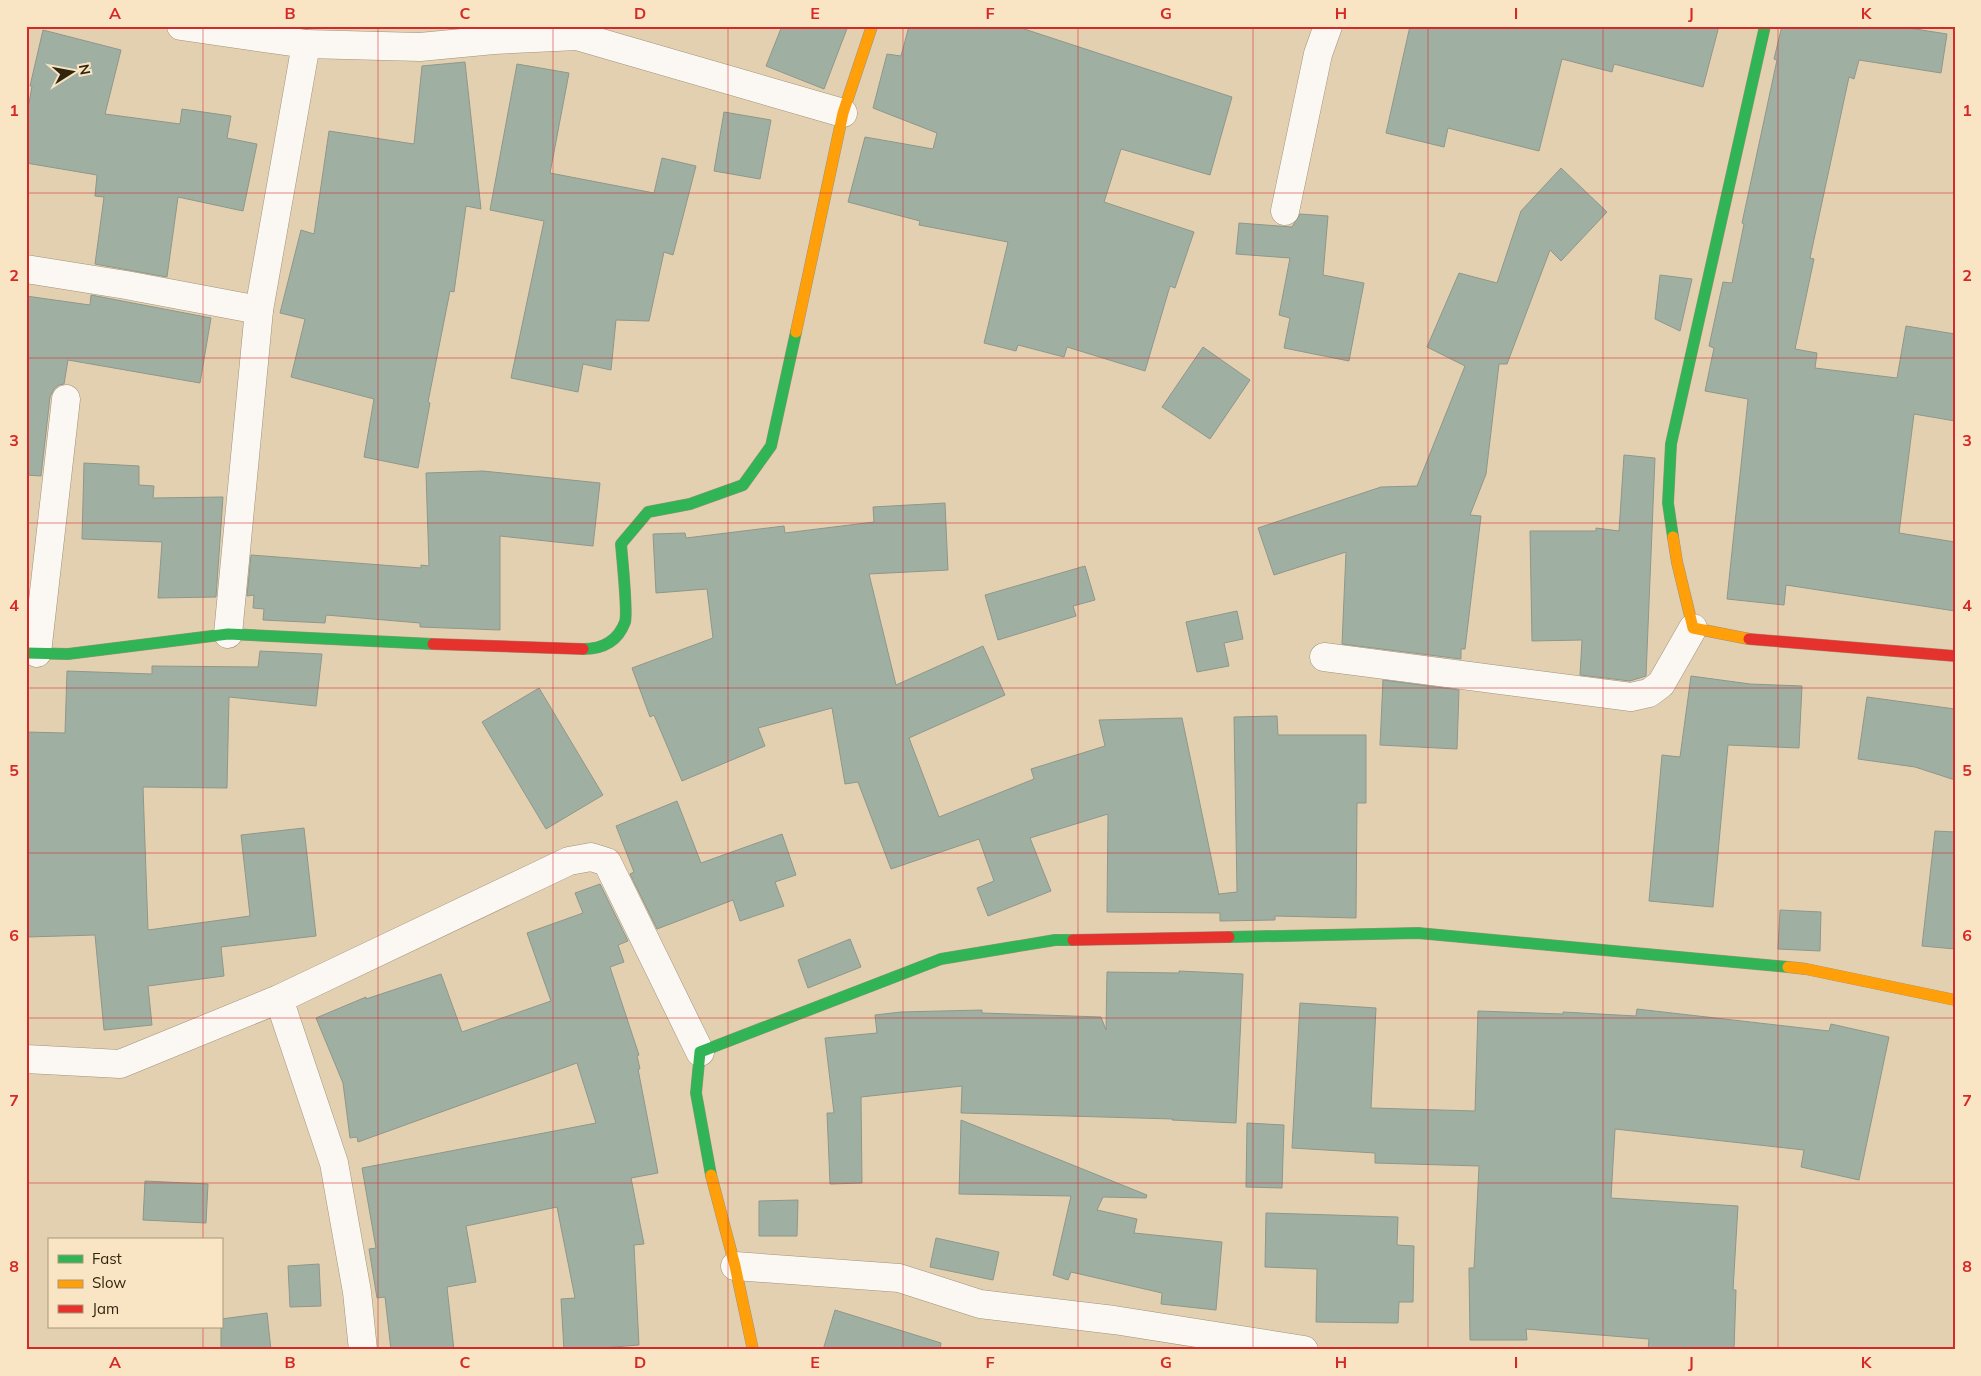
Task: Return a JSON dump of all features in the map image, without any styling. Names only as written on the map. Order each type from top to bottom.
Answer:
[{"type":"street","points":[[181,26],[306,44],[420,47],[494,40],[577,36],[843,113]]},
{"type":"street","points":[[66,399],[31,653],[68,654],[228,634],[594,649],[615,640],[626,620],[621,544],[648,512],[690,504],[743,485],[771,446],[843,113],[872,26]]},
{"type":"street","points":[[1284,211],[1318,54],[1328,26]]},
{"type":"street","points":[[1324,657],[1631,697],[1649,693],[1661,684],[1693,628],[1677,562],[1668,503],[1671,444],[1765,26]]},
{"type":"street","points":[[228,634],[259,310],[306,44]]},
{"type":"street","points":[[26,269],[126,285],[259,310]]},
{"type":"street","points":[[1693,628],[1752,639],[1955,656]]},
{"type":"street","points":[[26,1059],[120,1064],[279,1000],[569,861],[590,857],[607,862],[700,1052],[696,1093],[710,1172],[735,1266],[753,1350]]},
{"type":"street","points":[[700,1052],[941,959],[1055,940],[1418,933],[1806,969],[1955,1000]]},
{"type":"street","points":[[279,1000],[334,1163],[357,1292],[363,1350]]},
{"type":"street","points":[[735,1266],[898,1278],[980,1304],[1114,1320],[1304,1350]]},
{"type":"building","points":[[782,26],[848,26],[824,89],[766,66]]},
{"type":"building","points":[[909,26],[1015,26],[1232,97],[1210,175],[1121,149],[1104,202],[1194,232],[1175,288],[1170,286],[1145,371],[1067,347],[1064,357],[1018,345],[1016,351],[984,343],[1008,242],[919,225],[920,221],[848,202],[865,137],[933,149],[937,133],[873,108],[887,54],[901,56]]},
{"type":"building","points":[[1410,26],[1719,26],[1703,87],[1614,64],[1612,72],[1562,59],[1539,151],[1448,128],[1444,147],[1386,133]]},
{"type":"building","points":[[1782,26],[1896,26],[1947,34],[1941,73],[1859,60],[1854,79],[1849,77],[1810,258],[1814,259],[1795,349],[1817,353],[1815,368],[1897,378],[1906,326],[1955,334],[1955,421],[1914,414],[1899,533],[1955,542],[1955,611],[1786,585],[1784,605],[1727,599],[1748,399],[1705,391],[1714,348],[1709,346],[1723,282],[1732,283],[1744,224],[1742,223],[1777,60],[1774,59]]},
{"type":"building","points":[[43,30],[121,50],[105,114],[180,124],[182,109],[231,116],[227,138],[257,144],[243,211],[178,197],[167,277],[95,264],[104,197],[95,196],[97,175],[26,163],[26,120],[32,86],[30,86]]},
{"type":"building","points":[[465,62],[481,209],[466,206],[454,292],[450,291],[428,402],[430,403],[418,468],[364,457],[374,399],[291,377],[305,319],[280,313],[301,230],[314,234],[329,131],[414,144],[422,66]]},
{"type":"building","points":[[517,64],[569,73],[550,173],[654,193],[662,158],[696,166],[673,255],[664,252],[649,321],[616,320],[611,370],[583,364],[578,392],[511,378],[544,221],[490,210]]},
{"type":"building","points":[[724,112],[771,120],[760,179],[714,171]]},
{"type":"building","points":[[1561,168],[1607,212],[1561,261],[1550,250],[1507,364],[1499,364],[1486,474],[1470,515],[1481,516],[1465,649],[1461,649],[1461,659],[1342,644],[1346,552],[1274,575],[1258,528],[1381,487],[1417,486],[1465,366],[1427,347],[1459,273],[1497,283],[1521,211]]},
{"type":"building","points":[[1300,214],[1328,216],[1323,275],[1364,283],[1349,361],[1284,348],[1290,318],[1279,315],[1290,258],[1236,254],[1239,223],[1292,227]]},
{"type":"building","points":[[1660,275],[1692,279],[1680,331],[1655,319]]},
{"type":"building","points":[[91,295],[211,318],[200,383],[68,360],[64,384],[54,389],[50,397],[41,476],[26,475],[26,296],[90,305]]},
{"type":"building","points":[[1203,347],[1250,380],[1210,439],[1162,407]]},
{"type":"building","points":[[1624,455],[1655,458],[1646,676],[1630,681],[1580,675],[1582,640],[1532,641],[1530,531],[1596,531],[1596,528],[1619,531]]},
{"type":"building","points":[[84,463],[139,466],[139,485],[154,486],[153,498],[223,497],[216,597],[158,598],[162,542],[82,539]]},
{"type":"building","points":[[483,471],[600,483],[593,546],[500,536],[500,630],[420,627],[420,623],[326,615],[325,623],[263,620],[264,609],[253,608],[254,595],[247,596],[251,555],[421,568],[421,565],[429,566],[426,473]]},
{"type":"building","points":[[945,503],[948,570],[869,574],[896,685],[983,646],[1005,695],[909,738],[939,817],[1034,779],[1031,769],[1105,746],[1099,720],[1182,718],[1219,895],[1237,892],[1234,717],[1277,716],[1278,735],[1366,735],[1366,803],[1357,803],[1356,918],[1275,916],[1275,920],[1220,921],[1220,913],[1107,912],[1108,814],[1030,838],[1051,891],[988,916],[977,888],[994,881],[979,839],[891,869],[858,782],[845,784],[832,708],[758,728],[765,746],[682,781],[654,715],[650,717],[632,668],[713,638],[707,589],[656,593],[653,534],[685,533],[686,538],[784,526],[785,533],[874,522],[873,507]]},
{"type":"building","points":[[1085,566],[1095,600],[1073,606],[1076,616],[998,640],[985,595]]},
{"type":"building","points":[[1237,611],[1243,639],[1224,643],[1229,666],[1197,672],[1186,622]]},
{"type":"building","points":[[260,651],[322,654],[316,706],[229,697],[227,788],[143,787],[148,930],[250,916],[241,835],[304,828],[316,936],[221,947],[224,976],[148,986],[152,1025],[104,1030],[95,935],[28,937],[26,732],[65,733],[67,671],[152,674],[152,666],[258,667]]},
{"type":"building","points":[[1691,676],[1750,684],[1802,686],[1799,748],[1728,745],[1713,907],[1649,901],[1662,755],[1680,757]]},
{"type":"building","points":[[1383,680],[1459,690],[1457,749],[1380,745]]},
{"type":"building","points":[[539,688],[603,795],[546,829],[482,722]]},
{"type":"building","points":[[1867,697],[1955,709],[1955,780],[1915,767],[1858,759]]},
{"type":"building","points":[[677,801],[701,863],[782,834],[796,875],[775,882],[784,906],[740,921],[733,900],[657,929],[630,874],[634,872],[616,826]]},
{"type":"building","points":[[1935,831],[1955,832],[1955,949],[1922,946]]},
{"type":"building","points":[[600,884],[628,941],[618,945],[624,962],[610,967],[639,1055],[637,1056],[640,1069],[638,1069],[658,1173],[631,1178],[644,1244],[634,1245],[639,1345],[601,1348],[601,1350],[564,1350],[561,1299],[575,1298],[557,1207],[466,1226],[476,1282],[447,1287],[454,1350],[391,1350],[385,1297],[377,1298],[369,1249],[376,1248],[362,1168],[596,1123],[577,1063],[358,1142],[357,1137],[350,1138],[343,1083],[316,1018],[366,997],[366,999],[441,974],[462,1032],[551,1001],[527,933],[583,913],[575,893]]},
{"type":"building","points":[[1780,910],[1821,912],[1820,951],[1778,949]]},
{"type":"building","points":[[850,939],[861,967],[808,988],[798,960]]},
{"type":"building","points":[[1179,971],[1243,974],[1236,1123],[1173,1119],[961,1113],[962,1086],[861,1097],[862,1183],[830,1184],[827,1113],[834,1113],[825,1038],[877,1033],[875,1015],[901,1012],[982,1010],[982,1013],[1101,1017],[1106,1030],[1107,972],[1179,973]]},
{"type":"building","points":[[1300,1003],[1376,1008],[1371,1108],[1475,1111],[1478,1011],[1563,1014],[1563,1012],[1636,1016],[1637,1009],[1829,1031],[1831,1024],[1889,1037],[1859,1180],[1801,1167],[1804,1150],[1615,1129],[1611,1198],[1738,1206],[1733,1290],[1736,1290],[1734,1350],[1648,1350],[1649,1339],[1526,1329],[1527,1340],[1470,1340],[1469,1268],[1474,1268],[1479,1166],[1375,1163],[1375,1153],[1292,1148]]},
{"type":"building","points":[[961,1120],[1147,1195],[1146,1198],[1103,1197],[1097,1210],[1137,1219],[1134,1233],[1222,1242],[1216,1310],[1161,1304],[1162,1293],[1071,1272],[1068,1280],[1053,1275],[1071,1196],[959,1194]]},
{"type":"building","points":[[1247,1123],[1284,1125],[1282,1188],[1246,1187]]},
{"type":"building","points":[[145,1181],[208,1184],[206,1223],[143,1220]]},
{"type":"building","points":[[798,1200],[797,1236],[759,1236],[759,1201]]},
{"type":"building","points":[[1266,1213],[1398,1217],[1397,1245],[1414,1246],[1413,1302],[1399,1302],[1398,1323],[1316,1322],[1317,1269],[1265,1267]]},
{"type":"building","points":[[936,1238],[999,1252],[993,1280],[930,1267]]},
{"type":"building","points":[[319,1264],[321,1306],[290,1307],[288,1266]]},
{"type":"building","points":[[835,1310],[941,1343],[940,1350],[823,1350]]},
{"type":"building","points":[[267,1313],[271,1350],[221,1350],[222,1319]]},
{"type":"traffic: fast","points":[[1673,537],[1668,503],[1671,444],[1765,26]]},
{"type":"traffic: fast","points":[[583,649],[590,649],[609,643],[622,629],[626,617],[626,608],[621,544],[648,512],[690,504],[743,485],[771,446],[796,332]]},
{"type":"traffic: fast","points":[[26,653],[68,654],[228,634],[433,644]]},
{"type":"traffic: fast","points":[[1229,937],[1418,933],[1788,967]]},
{"type":"traffic: fast","points":[[711,1175],[696,1093],[700,1052],[941,959],[1055,940],[1073,940]]},
{"type":"traffic: slow","points":[[796,332],[843,113],[872,26]]},
{"type":"traffic: slow","points":[[1673,537],[1693,628],[1749,639]]},
{"type":"traffic: slow","points":[[1788,967],[1806,969],[1955,1000]]},
{"type":"traffic: slow","points":[[711,1175],[735,1266],[753,1350]]},
{"type":"traffic: jam","points":[[1749,639],[1955,656]]},
{"type":"traffic: jam","points":[[433,644],[583,649]]},
{"type":"traffic: jam","points":[[1073,940],[1229,937]]}]
